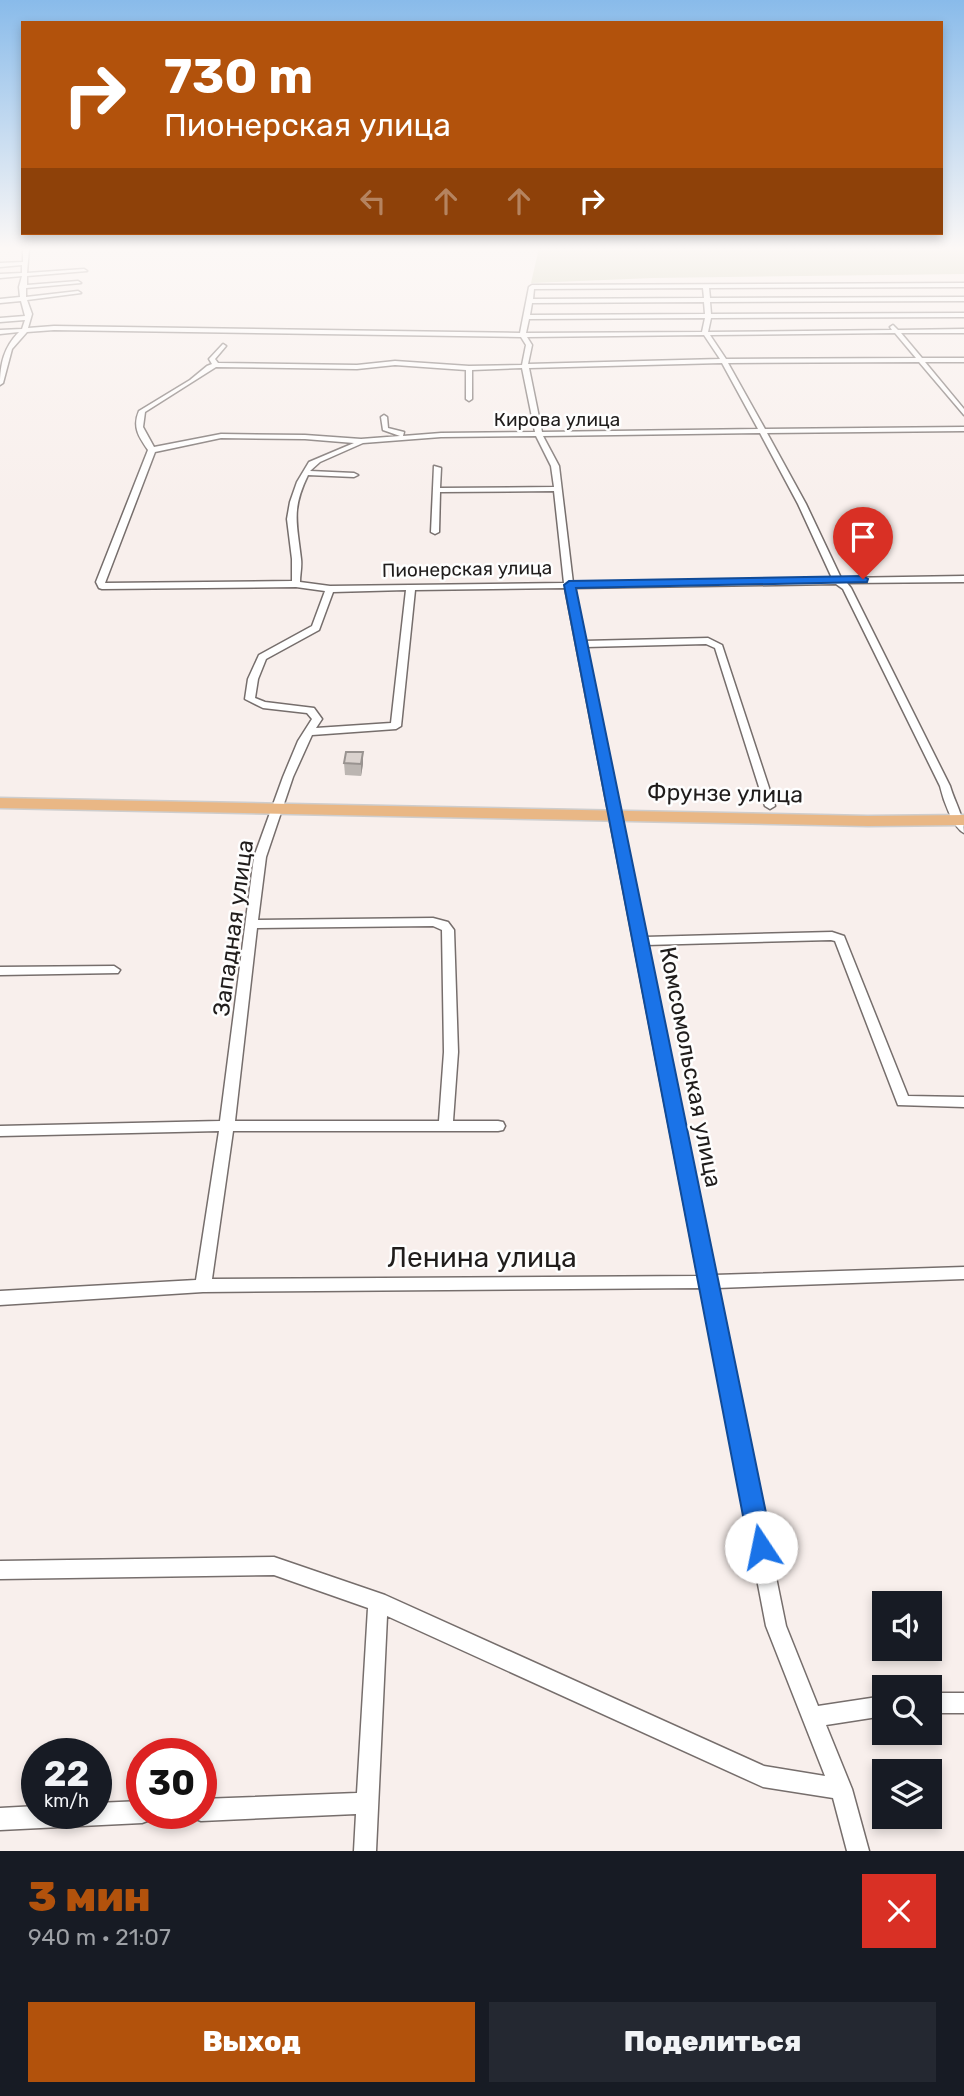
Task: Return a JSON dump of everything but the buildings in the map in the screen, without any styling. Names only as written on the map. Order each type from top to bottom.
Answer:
[{"type":"main road","points":[[0,791],[278,803]]},
{"type":"main road","points":[[0,803],[278,803]]},
{"type":"main road","name":"Фрунзе улица","points":[[278,803],[961,817]]},
{"type":"main road","name":"Фрунзе улица","points":[[613,809],[770,806],[961,817]]},
{"type":"street","points":[[0,383],[13,342],[21,334]]},
{"type":"street","points":[[461,334],[561,334]]},
{"type":"street","points":[[707,334],[802,503],[837,580],[847,588],[961,817]]},
{"type":"street","points":[[899,334],[964,413]]},
{"type":"street","name":"Комсомольская улица","points":[[523,335],[529,345],[524,366],[539,435],[555,466],[569,585],[580,644],[776,1626],[841,1789],[858,1851]]},
{"type":"street","points":[[216,365],[212,359],[223,346]]},
{"type":"street","points":[[152,450],[139,432],[142,411],[216,365],[358,367],[395,363],[469,368],[724,361],[964,360]]},
{"type":"street","points":[[469,368],[469,399]]},
{"type":"street","points":[[384,417],[385,429],[388,432],[412,436]]},
{"type":"street","name":"Кирова улица","points":[[152,450],[221,436],[361,441],[412,436],[964,429]]},
{"type":"street","points":[[296,583],[297,558],[290,527],[291,506],[308,466],[319,459],[351,449],[361,441]]},
{"type":"street","name":"Пионерская улица","points":[[152,450],[100,582],[102,586],[296,583],[330,589],[964,579]]},
{"type":"street","points":[[435,532],[436,468]]},
{"type":"street","points":[[306,473],[354,475]]},
{"type":"street","points":[[436,489],[558,489]]},
{"type":"street","points":[[308,732],[396,726],[411,588]]},
{"type":"street","points":[[308,732],[317,719],[310,710],[263,705],[250,699],[253,679],[262,657],[316,628],[330,589]]},
{"type":"street","points":[[580,644],[708,641],[719,646],[770,806]]},
{"type":"street","name":"Западная улица","points":[[203,1286],[227,1126],[260,857],[278,803],[308,732]]},
{"type":"street","points":[[252,925],[433,922],[444,925],[448,930],[451,1052],[446,1124]]},
{"type":"street","points":[[641,941],[832,936],[839,939],[903,1101],[964,1102]]},
{"type":"street","points":[[0,971],[114,970]]},
{"type":"street","points":[[0,1131],[227,1126],[498,1126]]},
{"type":"street","name":"Ленина улица","points":[[0,1298],[203,1286],[709,1282],[964,1273]]},
{"type":"street","points":[[0,1570],[274,1566],[378,1602],[763,1776],[841,1789]]},
{"type":"street","points":[[365,1851],[378,1602]]},
{"type":"street","points":[[942,1703],[964,1703]]},
{"type":"street","points":[[811,1717],[872,1708]]},
{"type":"street","points":[[217,1809],[367,1802]]},
{"type":"street","points":[[0,1819],[126,1813]]},
{"type":"route","points":[[761,1547],[569,585],[863,579]]}]
